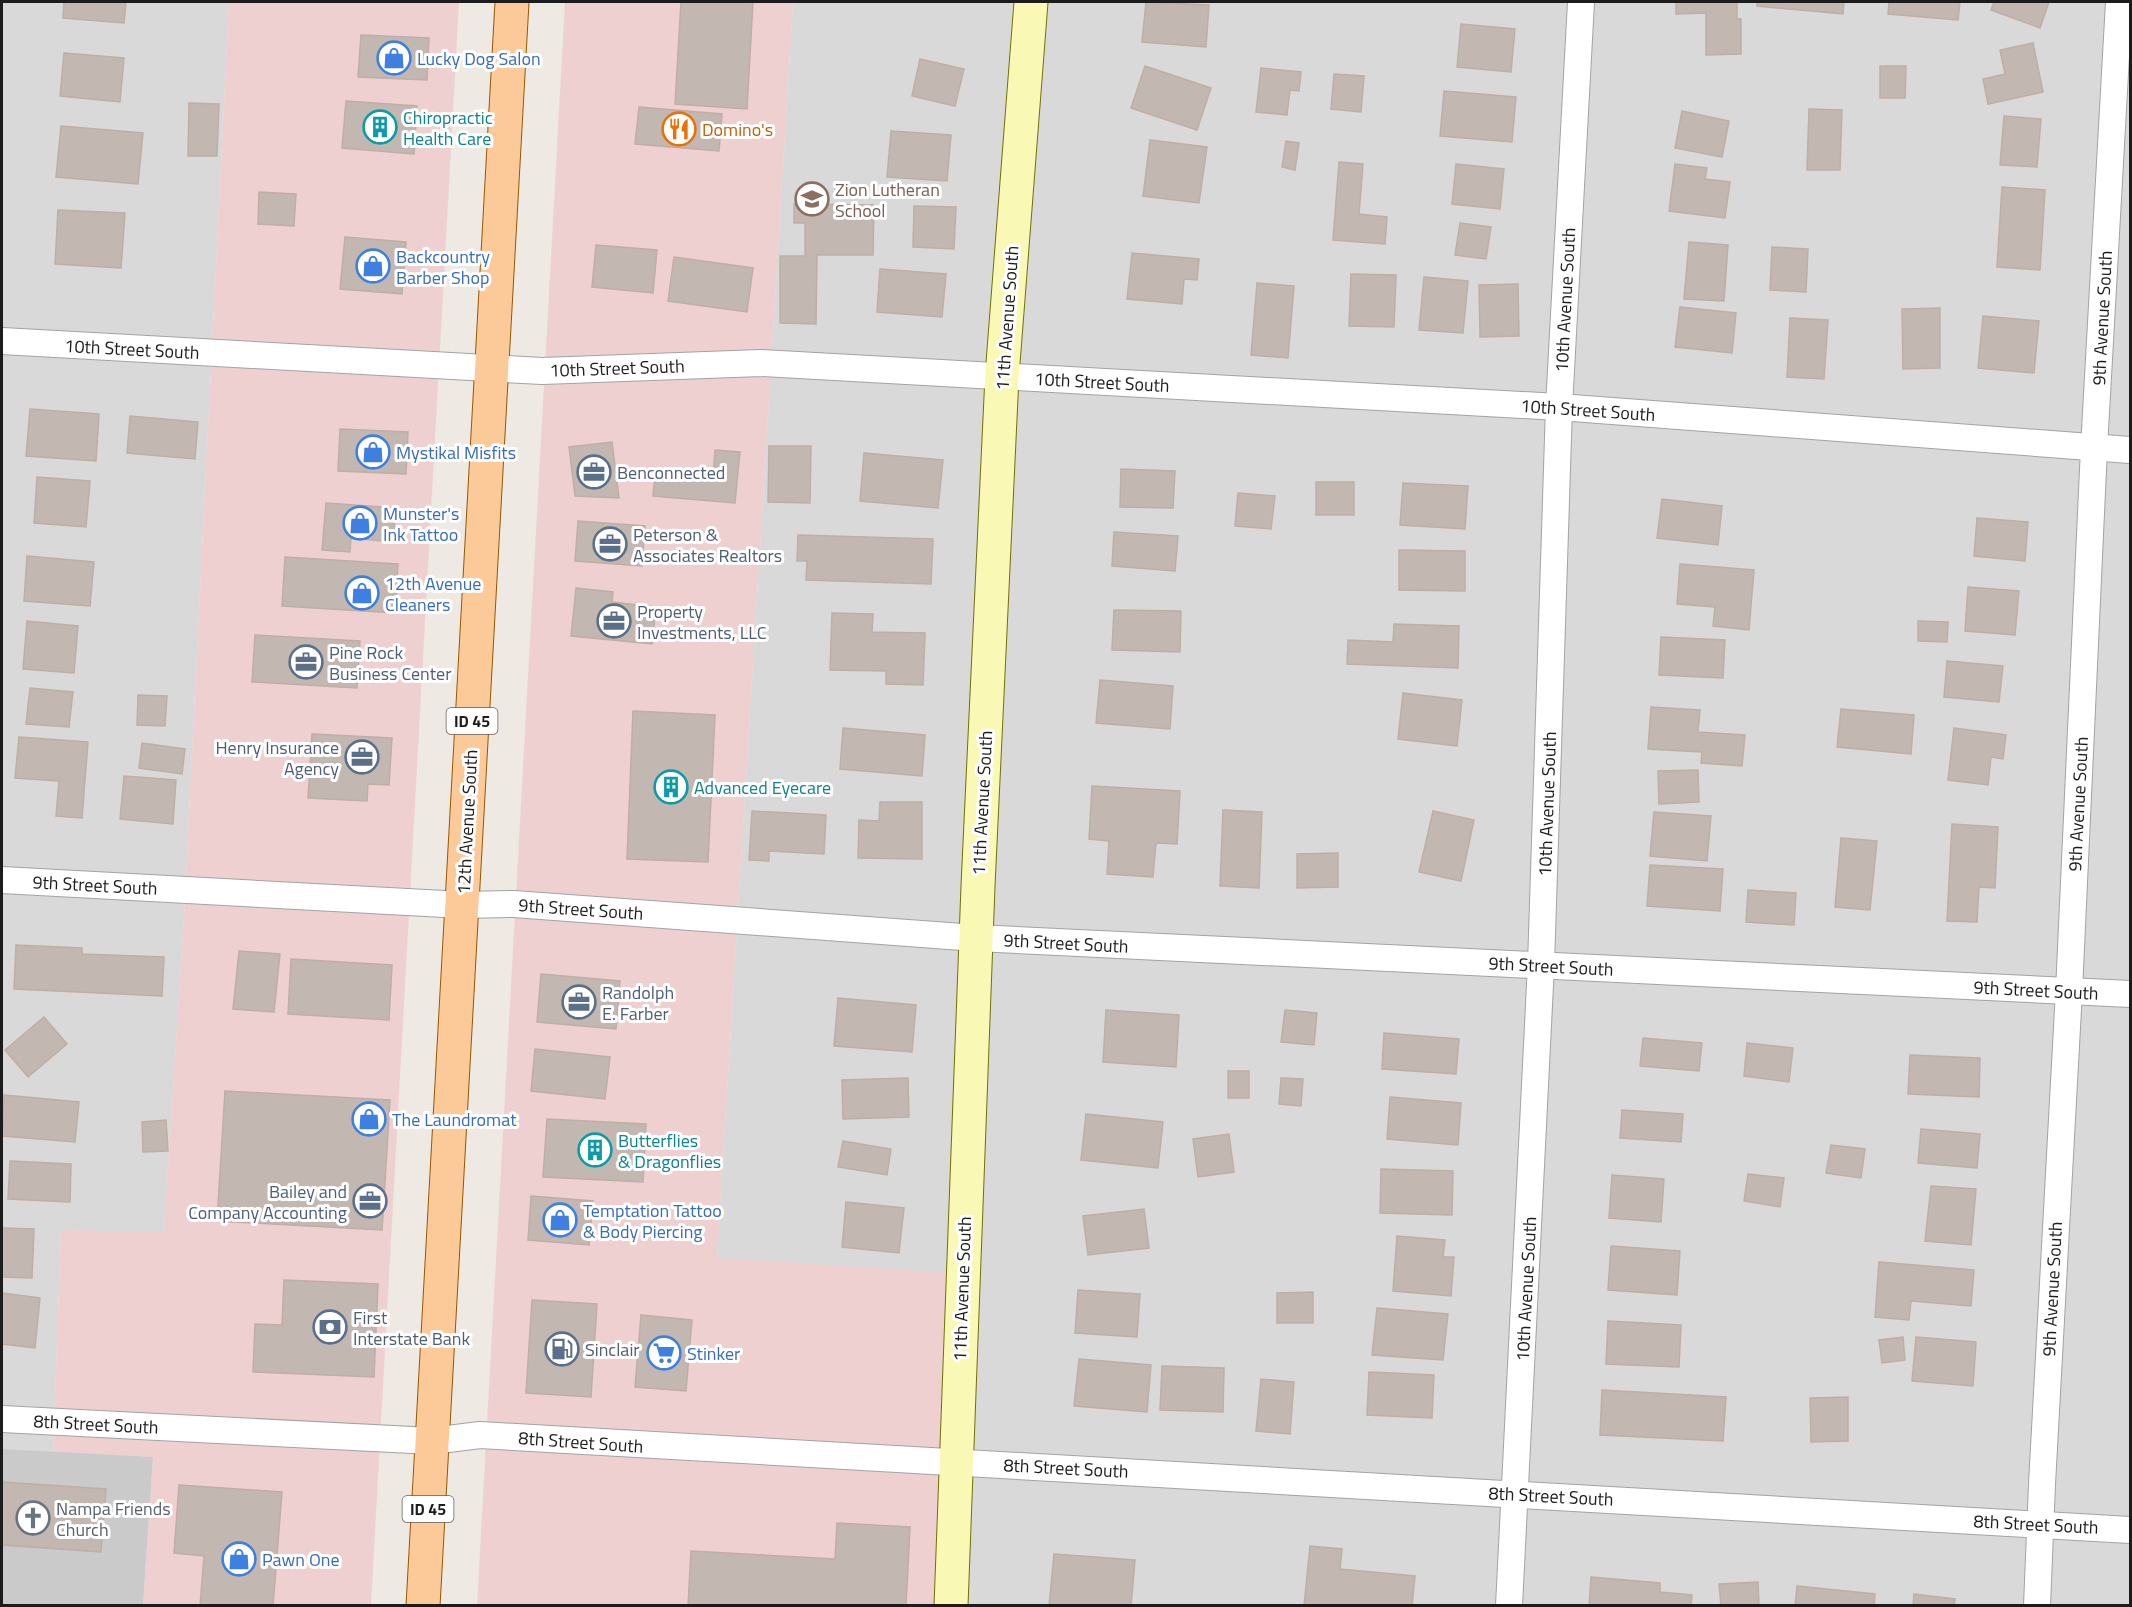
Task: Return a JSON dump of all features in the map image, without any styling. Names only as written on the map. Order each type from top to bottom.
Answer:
[{"type":"main road","name":"12th Avenue South","points":[[423,1605],[512,2]]},
{"type":"street","name":"11th Avenue South","points":[[951,1605],[976,938],[1002,376],[1031,2]]},
{"type":"street","name":"10th Avenue South","points":[[1509,1605],[1541,965],[1559,407],[1581,2]]},
{"type":"street","name":"9th Avenue South","points":[[2037,1605],[2094,448],[2119,2]]},
{"type":"street","name":"10th Street South","points":[[2,341],[542,371],[761,363],[1559,407],[2130,450]]},
{"type":"street","name":"9th Street South","points":[[2,880],[463,905],[514,904],[976,938],[2130,994]]},
{"type":"street","name":"8th Street South","points":[[2,1419],[432,1441],[480,1435],[2130,1530]]},
{"type":"shaded area","points":[[2,2],[229,2],[184,916],[164,1233],[61,1230],[53,1453],[2,1449]]},
{"type":"shaded area","points":[[229,2],[459,2],[371,1605],[143,1605],[153,1457],[53,1453],[61,1230],[164,1232],[184,916]]},
{"type":"shaded area","points":[[565,2],[793,2],[717,1258],[954,1273],[936,1605],[477,1606]]},
{"type":"shaded area","points":[[793,2],[2130,2],[2130,1605],[936,1605],[717,1258]]},
{"type":"shaded area","points":[[2,1449],[153,1457],[143,1605],[2,1605]]},
{"type":"building","points":[[64,2],[126,2],[124,23],[63,18]]},
{"type":"building","points":[[681,2],[753,2],[747,109],[675,104]]},
{"type":"building","points":[[1146,2],[1209,5],[1206,47],[1142,42]]},
{"type":"building","points":[[1676,2],[1737,2],[1737,19],[1741,19],[1741,54],[1706,55],[1706,13],[1676,14]]},
{"type":"building","points":[[1757,2],[1844,2],[1843,14],[1757,6]]},
{"type":"building","points":[[1889,2],[1960,2],[1958,20],[1888,14]]},
{"type":"building","points":[[1994,2],[2049,2],[2040,28],[1991,10]]},
{"type":"building","points":[[1461,24],[1515,29],[1511,72],[1457,67]]},
{"type":"building","name":"Lucky Dog Salon","points":[[361,35],[429,38],[427,80],[358,77]]},
{"type":"building","points":[[2033,43],[2043,92],[1988,104],[1983,79],[2005,74],[2000,50]]},
{"type":"building","points":[[64,53],[124,58],[120,102],[60,96]]},
{"type":"building","points":[[920,59],[964,69],[955,106],[912,96]]},
{"type":"building","points":[[1145,66],[1211,88],[1197,130],[1131,108]]},
{"type":"building","points":[[1880,66],[1906,66],[1905,98],[1880,98]]},
{"type":"building","points":[[1261,68],[1301,72],[1299,91],[1290,90],[1287,115],[1256,112]]},
{"type":"building","points":[[1334,74],[1364,76],[1361,112],[1331,109]]},
{"type":"building","points":[[1444,91],[1516,97],[1512,142],[1440,136]]},
{"type":"building","name":"Chiropractic Health Care","points":[[346,101],[417,106],[414,154],[342,148]]},
{"type":"building","points":[[189,103],[219,104],[217,156],[188,156]]},
{"type":"building","name":"Domino's","points":[[639,107],[722,114],[719,151],[635,144]]},
{"type":"building","points":[[1809,109],[1842,110],[1840,170],[1807,170]]},
{"type":"building","points":[[1682,111],[1729,121],[1722,157],[1675,148]]},
{"type":"building","points":[[2004,116],[2041,119],[2037,167],[2000,165]]},
{"type":"building","points":[[61,126],[143,133],[138,184],[56,177]]},
{"type":"building","points":[[891,131],[951,135],[947,181],[887,177]]},
{"type":"building","points":[[1150,140],[1207,147],[1199,203],[1143,196]]},
{"type":"building","points":[[1286,141],[1299,143],[1295,170],[1282,167]]},
{"type":"building","points":[[1339,162],[1363,164],[1359,214],[1387,217],[1385,244],[1333,240]]},
{"type":"building","points":[[1456,164],[1504,169],[1500,209],[1452,204]]},
{"type":"building","points":[[1675,164],[1707,168],[1705,179],[1730,182],[1725,218],[1669,211]]},
{"type":"building","points":[[2002,187],[2045,190],[2040,270],[1997,267]]},
{"type":"building","points":[[259,192],[296,194],[294,226],[258,224]]},
{"type":"building","points":[[794,204],[874,205],[873,255],[817,255],[816,324],[780,323],[780,256],[805,256],[805,223],[794,223]]},
{"type":"building","points":[[914,206],[956,207],[954,249],[913,247]]},
{"type":"building","points":[[58,210],[125,213],[121,268],[55,264]]},
{"type":"building","points":[[1460,223],[1491,227],[1486,259],[1455,255]]},
{"type":"building","name":"Backcountry Barber Shop","points":[[345,237],[406,242],[402,294],[340,289]]},
{"type":"building","points":[[1689,242],[1728,245],[1724,301],[1684,299]]},
{"type":"building","points":[[596,245],[657,250],[653,293],[592,287]]},
{"type":"building","points":[[1772,247],[1808,249],[1806,292],[1770,290]]},
{"type":"building","points":[[1132,253],[1199,259],[1197,280],[1184,279],[1182,304],[1127,299]]},
{"type":"building","points":[[674,257],[753,268],[747,312],[668,301]]},
{"type":"building","points":[[880,269],[946,274],[942,317],[877,312]]},
{"type":"building","points":[[1351,274],[1396,275],[1394,327],[1349,326]]},
{"type":"building","points":[[1424,277],[1468,281],[1463,333],[1419,330]]},
{"type":"building","points":[[1257,283],[1294,286],[1288,358],[1251,355]]},
{"type":"building","points":[[1518,284],[1519,336],[1480,337],[1479,285]]},
{"type":"building","points":[[1680,307],[1736,313],[1732,353],[1675,347]]},
{"type":"building","points":[[1940,308],[1940,368],[1903,369],[1902,309]]},
{"type":"building","points":[[1983,316],[2039,321],[2034,373],[1978,368]]},
{"type":"building","points":[[1790,318],[1828,320],[1824,379],[1787,377]]},
{"type":"building","points":[[30,409],[99,414],[96,461],[26,456]]},
{"type":"building","points":[[130,416],[198,422],[195,459],[127,453]]},
{"type":"building","name":"Mystikal Misfits","points":[[340,429],[408,432],[406,474],[338,471]]},
{"type":"building","name":"Benconnected","points":[[612,442],[619,498],[575,496],[569,447]]},
{"type":"building","points":[[769,446],[811,446],[810,503],[768,502]]},
{"type":"building","points":[[715,450],[740,452],[735,503],[653,496],[655,473],[713,478]]},
{"type":"building","points":[[864,453],[943,460],[938,508],[860,501]]},
{"type":"building","points":[[1121,469],[1175,471],[1173,508],[1120,507]]},
{"type":"building","points":[[37,477],[90,481],[86,527],[34,523]]},
{"type":"building","points":[[1316,482],[1354,482],[1354,515],[1316,515]]},
{"type":"building","points":[[1403,483],[1468,486],[1465,529],[1400,525]]},
{"type":"building","points":[[1238,493],[1275,496],[1271,529],[1235,526]]},
{"type":"building","points":[[1662,499],[1722,506],[1718,545],[1657,538]]},
{"type":"building","name":"Munster's Ink Tattoo","points":[[326,503],[396,508],[393,542],[351,538],[350,552],[322,550]]},
{"type":"building","points":[[1977,518],[2028,522],[2025,561],[1974,556]]},
{"type":"building","name":"Peterson & Associates Realtors","points":[[578,521],[645,526],[642,566],[575,561]]},
{"type":"building","points":[[1114,532],[1178,536],[1175,571],[1112,566]]},
{"type":"building","points":[[798,535],[933,539],[931,584],[806,580],[807,561],[797,561]]},
{"type":"building","points":[[1399,550],[1465,551],[1465,591],[1399,590]]},
{"type":"building","points":[[27,556],[94,562],[90,606],[24,601]]},
{"type":"building","points":[[285,557],[398,564],[395,613],[282,606]]},
{"type":"building","points":[[1680,564],[1754,570],[1749,630],[1713,626],[1715,607],[1677,604]]},
{"type":"building","points":[[1968,587],[2019,591],[2015,635],[1965,631]]},
{"type":"building","name":"Property Investments, LLC","points":[[576,588],[613,592],[612,602],[656,607],[652,644],[571,636]]},
{"type":"building","points":[[1114,610],[1181,611],[1180,652],[1112,650]]},
{"type":"building","points":[[832,613],[873,614],[872,632],[925,633],[923,685],[886,684],[886,671],[830,670]]},
{"type":"building","points":[[27,621],[78,626],[74,673],[23,669]]},
{"type":"building","points":[[1918,621],[1948,622],[1947,642],[1918,641]]},
{"type":"building","points":[[1394,624],[1459,626],[1458,668],[1347,664],[1348,640],[1393,642]]},
{"type":"building","name":"Pine Rock Business Center","points":[[255,635],[360,641],[357,688],[252,682]]},
{"type":"building","points":[[1661,637],[1725,640],[1723,678],[1659,675]]},
{"type":"building","points":[[1947,661],[2003,666],[1999,702],[1944,697]]},
{"type":"building","points":[[1100,680],[1173,686],[1170,729],[1096,723]]},
{"type":"building","points":[[30,688],[73,692],[69,727],[26,724]]},
{"type":"building","points":[[1403,693],[1462,700],[1457,746],[1398,739]]},
{"type":"building","points":[[138,695],[167,696],[165,726],[137,725]]},
{"type":"building","points":[[1651,707],[1700,710],[1698,732],[1745,735],[1742,766],[1701,763],[1702,752],[1648,749]]},
{"type":"building","points":[[1841,709],[1914,715],[1911,754],[1837,747]]},
{"type":"building","name":"Advanced Eyecare","points":[[633,711],[715,715],[708,862],[627,859]]},
{"type":"building","points":[[843,728],[925,735],[922,776],[840,769]]},
{"type":"building","points":[[1954,728],[2006,735],[2003,759],[1991,757],[1988,785],[1948,780]]},
{"type":"building","points":[[312,734],[392,738],[389,785],[368,784],[367,801],[308,798]]},
{"type":"building","points":[[19,737],[88,742],[82,818],[56,816],[59,781],[15,778]]},
{"type":"building","points":[[142,743],[185,749],[182,774],[139,768]]},
{"type":"building","points":[[1698,770],[1699,802],[1659,804],[1658,771]]},
{"type":"building","points":[[124,776],[176,780],[173,824],[120,819]]},
{"type":"building","points":[[1092,786],[1180,791],[1177,844],[1156,843],[1153,877],[1107,874],[1109,841],[1089,839]]},
{"type":"building","points":[[880,802],[922,802],[922,859],[858,858],[859,820],[879,821]]},
{"type":"building","points":[[1223,810],[1262,812],[1259,888],[1220,886]]},
{"type":"building","points":[[752,811],[826,815],[824,854],[769,851],[769,861],[749,860]]},
{"type":"building","points":[[1433,811],[1474,820],[1461,881],[1419,872]]},
{"type":"building","points":[[1654,812],[1711,816],[1707,861],[1650,856]]},
{"type":"building","points":[[1952,824],[1998,827],[1995,888],[1979,887],[1977,922],[1947,921]]},
{"type":"building","points":[[1841,838],[1877,841],[1870,910],[1835,907]]},
{"type":"building","points":[[1338,853],[1338,887],[1297,888],[1297,854]]},
{"type":"building","points":[[1650,865],[1723,869],[1720,911],[1647,906]]},
{"type":"building","points":[[1748,890],[1796,893],[1794,925],[1746,922]]},
{"type":"building","points":[[16,945],[82,948],[82,954],[164,957],[162,996],[14,989]]},
{"type":"building","points":[[239,951],[280,954],[274,1012],[233,1009]]},
{"type":"building","points":[[291,959],[392,965],[389,1020],[288,1014]]},
{"type":"building","name":"Randolph E. Farber","points":[[541,974],[620,981],[616,1029],[537,1022]]},
{"type":"building","points":[[838,998],[916,1005],[912,1052],[834,1046]]},
{"type":"building","points":[[1106,1010],[1179,1015],[1176,1067],[1103,1062]]},
{"type":"building","points":[[1285,1010],[1317,1013],[1314,1045],[1281,1042]]},
{"type":"building","points":[[44,1017],[67,1044],[28,1077],[5,1050]]},
{"type":"building","points":[[1384,1033],[1459,1039],[1456,1074],[1382,1069]]},
{"type":"building","points":[[1643,1038],[1702,1043],[1699,1071],[1640,1066]]},
{"type":"building","points":[[1747,1043],[1793,1048],[1789,1082],[1744,1076]]},
{"type":"building","points":[[535,1049],[610,1057],[605,1099],[531,1091]]},
{"type":"building","points":[[1910,1055],[1980,1058],[1979,1097],[1908,1094]]},
{"type":"building","points":[[1228,1071],[1249,1071],[1249,1098],[1228,1098]]},
{"type":"building","points":[[908,1078],[909,1117],[843,1119],[842,1080]]},
{"type":"building","points":[[1281,1078],[1303,1079],[1301,1106],[1279,1104]]},
{"type":"building","points":[[225,1091],[390,1100],[382,1230],[217,1221]]},
{"type":"building","points":[[4,1095],[79,1102],[75,1142],[2,1136]]},
{"type":"building","points":[[1390,1097],[1461,1103],[1458,1145],[1387,1139]]},
{"type":"building","points":[[1622,1110],[1683,1114],[1681,1142],[1620,1138]]},
{"type":"building","points":[[1086,1114],[1163,1122],[1158,1168],[1081,1160]]},
{"type":"building","name":"Butterflies & Dragonflies","points":[[547,1119],[646,1124],[643,1182],[543,1177]]},
{"type":"building","points":[[166,1120],[168,1151],[143,1152],[142,1122]]},
{"type":"building","points":[[1921,1129],[1980,1134],[1977,1168],[1918,1163]]},
{"type":"building","points":[[1229,1134],[1234,1172],[1198,1177],[1193,1139]]},
{"type":"building","points":[[843,1141],[891,1149],[887,1175],[838,1167]]},
{"type":"building","points":[[1831,1145],[1865,1149],[1861,1178],[1826,1173]]},
{"type":"building","points":[[10,1161],[71,1164],[70,1202],[8,1199]]},
{"type":"building","points":[[1381,1169],[1453,1171],[1452,1215],[1380,1213]]},
{"type":"building","points":[[1748,1174],[1784,1178],[1780,1207],[1744,1201]]},
{"type":"building","points":[[1612,1175],[1664,1179],[1661,1222],[1609,1218]]},
{"type":"building","points":[[1931,1186],[1976,1189],[1971,1245],[1925,1241]]},
{"type":"building","name":"Temptation Tattoo & Body Piercing","points":[[531,1196],[593,1201],[589,1245],[528,1240]]},
{"type":"building","points":[[846,1202],[904,1208],[899,1253],[842,1247]]},
{"type":"building","points":[[1144,1209],[1149,1248],[1088,1255],[1083,1216]]},
{"type":"building","points":[[2,1228],[34,1229],[32,1278],[2,1277]]},
{"type":"building","points":[[1397,1236],[1445,1240],[1443,1257],[1454,1257],[1451,1296],[1393,1291]]},
{"type":"building","points":[[1611,1246],[1680,1251],[1677,1295],[1608,1290]]},
{"type":"building","points":[[1879,1262],[1974,1270],[1971,1306],[1911,1301],[1909,1320],[1875,1317]]},
{"type":"building","points":[[284,1280],[378,1284],[374,1377],[253,1372],[255,1324],[282,1325]]},
{"type":"building","points":[[1078,1290],[1140,1294],[1137,1337],[1075,1333]]},
{"type":"building","points":[[1313,1292],[1313,1323],[1277,1323],[1277,1293]]},
{"type":"building","points":[[2,1293],[40,1298],[35,1348],[2,1344]]},
{"type":"building","name":"Sinclair","points":[[532,1300],[597,1304],[591,1397],[526,1393]]},
{"type":"building","points":[[1377,1308],[1448,1314],[1443,1360],[1372,1355]]},
{"type":"building","name":"Stinker","points":[[641,1315],[692,1320],[686,1391],[635,1387]]},
{"type":"building","points":[[1608,1321],[1681,1325],[1679,1367],[1606,1364]]},
{"type":"building","points":[[1903,1337],[1905,1360],[1882,1363],[1879,1340]]},
{"type":"building","points":[[1916,1337],[1976,1342],[1973,1386],[1912,1381]]},
{"type":"building","points":[[1079,1359],[1151,1365],[1147,1412],[1074,1406]]},
{"type":"building","points":[[1162,1366],[1224,1368],[1223,1412],[1160,1410]]},
{"type":"building","points":[[1369,1372],[1434,1375],[1432,1418],[1367,1415]]},
{"type":"building","points":[[1261,1379],[1294,1382],[1290,1434],[1256,1431]]},
{"type":"building","points":[[1602,1390],[1726,1397],[1723,1441],[1600,1435]]},
{"type":"building","points":[[1848,1397],[1848,1441],[1811,1442],[1810,1398]]},
{"type":"building","points":[[2,1482],[106,1489],[101,1552],[2,1545]]},
{"type":"building","points":[[179,1485],[282,1492],[273,1606],[200,1606],[204,1556],[174,1553]]},
{"type":"building","points":[[837,1523],[910,1527],[906,1606],[688,1606],[691,1551],[835,1559]]},
{"type":"building","points":[[1310,1546],[1342,1549],[1340,1569],[1415,1576],[1412,1606],[1304,1606]]},
{"type":"building","points":[[1054,1554],[1135,1560],[1131,1606],[1049,1606]]},
{"type":"building","points":[[1591,1577],[1660,1583],[1660,1592],[1692,1595],[1691,1606],[1589,1606]]},
{"type":"building","points":[[1758,1582],[1759,1606],[1721,1606],[1719,1584]]},
{"type":"building","points":[[1797,1586],[1875,1594],[1874,1606],[1795,1606]]},
{"type":"building","points":[[1914,1594],[1955,1599],[1954,1606],[1913,1606]]},
{"type":"place","name":"Lucky Dog Salon","points":[[394,58]]},
{"type":"place","name":"Chiropractic Health Care","points":[[380,127]]},
{"type":"place","name":"Domino's","points":[[679,129]]},
{"type":"place","name":"Zion Lutheran School","points":[[812,199]]},
{"type":"place","name":"Backcountry Barber Shop","points":[[373,266]]},
{"type":"place","name":"Mystikal Misfits","points":[[373,452]]},
{"type":"place","name":"Benconnected","points":[[594,472]]},
{"type":"place","name":"Munster's Ink Tattoo","points":[[360,523]]},
{"type":"place","name":"Peterson & Associates Realtors","points":[[610,544]]},
{"type":"place","name":"12th Avenue Cleaners","points":[[362,593]]},
{"type":"place","name":"Property Investments, LLC","points":[[614,621]]},
{"type":"place","name":"Pine Rock Business Center","points":[[306,662]]},
{"type":"place","name":"Henry Insurance Agency","points":[[362,757]]},
{"type":"place","name":"Advanced Eyecare","points":[[671,787]]},
{"type":"place","name":"Randolph E. Farber","points":[[579,1002]]},
{"type":"place","name":"The Laundromat","points":[[369,1119]]},
{"type":"place","name":"Butterflies & Dragonflies","points":[[595,1150]]},
{"type":"place","name":"Bailey and Company Accounting","points":[[370,1201]]},
{"type":"place","name":"Temptation Tattoo & Body Piercing","points":[[560,1220]]},
{"type":"place","name":"First Interstate Bank","points":[[330,1327]]},
{"type":"place","name":"Sinclair","points":[[562,1349]]},
{"type":"place","name":"Stinker","points":[[664,1353]]},
{"type":"place","name":"Nampa Friends Church","points":[[33,1518]]},
{"type":"place","name":"Pawn One","points":[[239,1559]]}]
